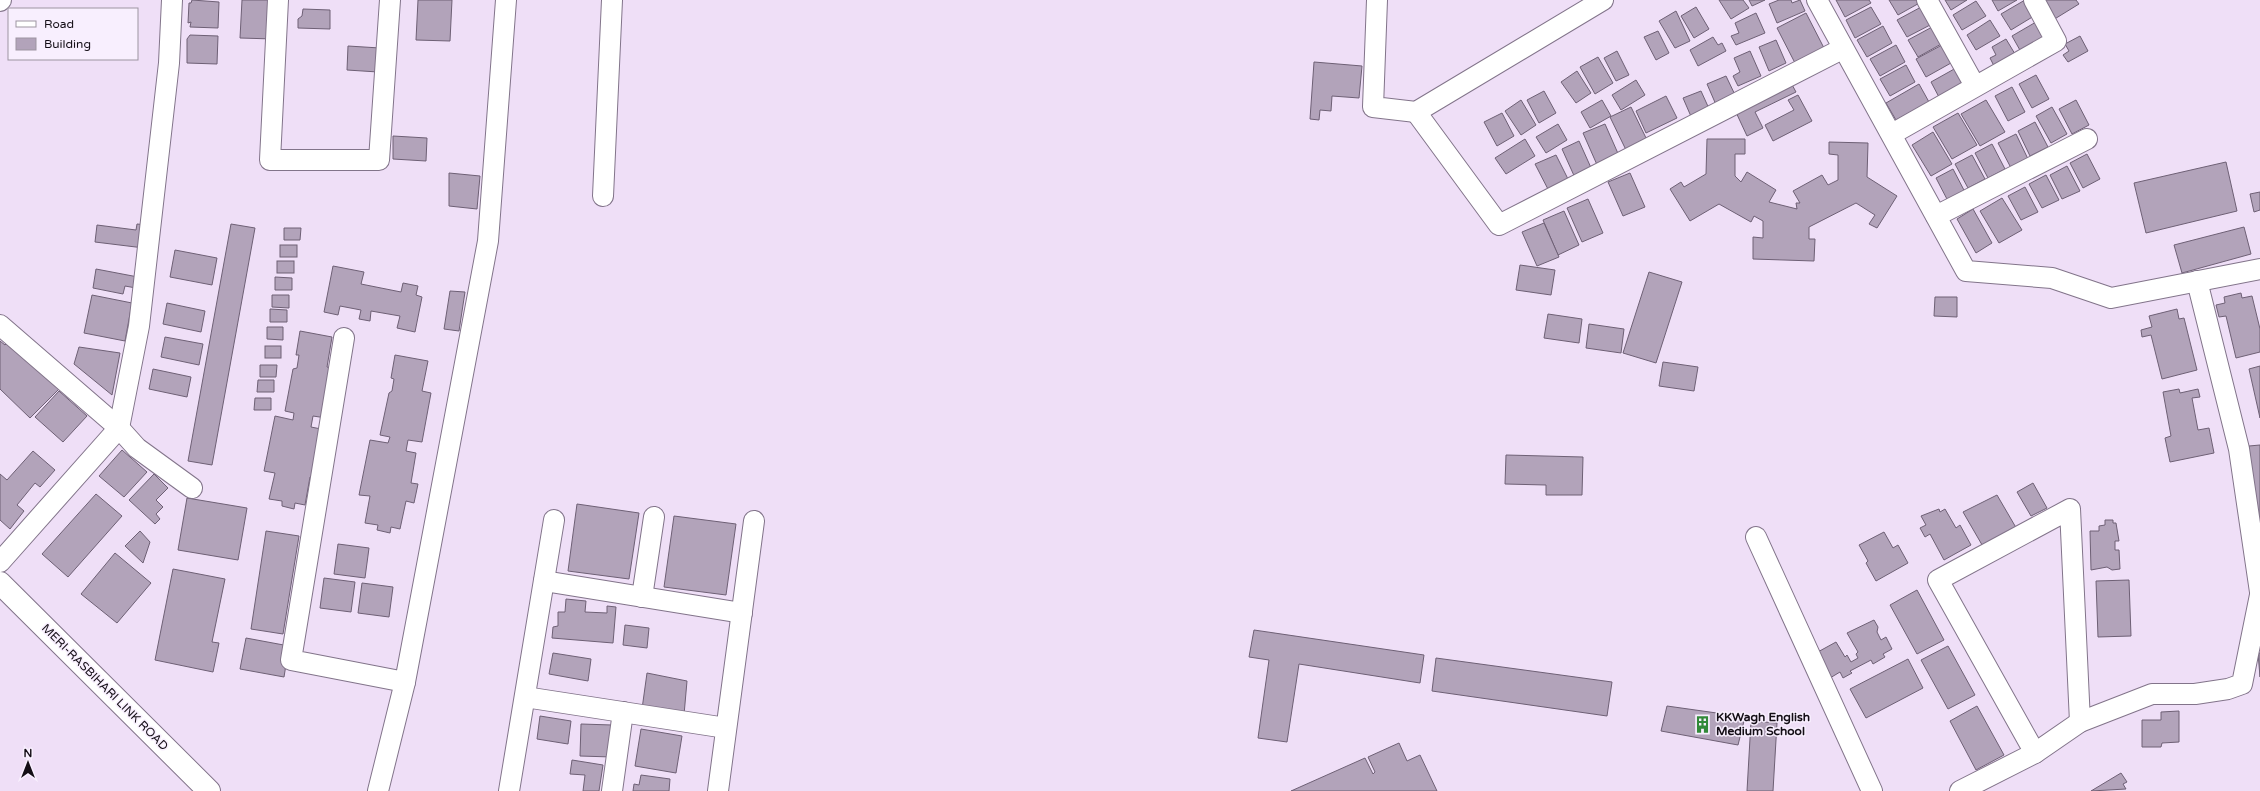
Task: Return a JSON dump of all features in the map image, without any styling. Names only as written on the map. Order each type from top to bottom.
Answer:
[{"type":"main road","name":"MERI-RASBIHARI LINK ROAD","points":[[0,583],[209,791]]},
{"type":"street","points":[[0,562],[119,428],[139,326],[169,63],[172,0]]},
{"type":"street","points":[[278,0],[270,160],[379,160],[390,0]]},
{"type":"street","points":[[378,791],[405,682],[488,240],[506,0]]},
{"type":"street","points":[[603,196],[612,0]]},
{"type":"street","points":[[1377,0],[1374,107],[1416,112],[1603,0]]},
{"type":"street","points":[[1817,0],[1842,49],[1892,134],[1966,271],[2052,278],[2111,298],[2260,269]]},
{"type":"street","points":[[1927,0],[1975,86]]},
{"type":"street","points":[[1892,134],[2056,40],[2034,0]]},
{"type":"street","points":[[1416,112],[1499,225],[1842,49]]},
{"type":"street","points":[[1936,216],[2087,139]]},
{"type":"street","points":[[2197,281],[2239,449],[2260,592]]},
{"type":"street","points":[[0,325],[119,428],[137,448],[192,488]]},
{"type":"street","points":[[344,338],[291,660],[405,682]]},
{"type":"street","points":[[2035,753],[1938,580],[2070,509],[2080,722]]},
{"type":"street","points":[[642,597],[654,517]]},
{"type":"street","points":[[509,791],[554,520]]},
{"type":"street","points":[[718,791],[754,521]]},
{"type":"street","points":[[1756,537],[1872,791]]},
{"type":"street","points":[[544,581],[742,613]]},
{"type":"street","points":[[1960,791],[2035,753],[2080,722],[2152,694],[2195,694],[2228,689],[2242,684],[2260,595]]},
{"type":"street","points":[[525,697],[726,728]]},
{"type":"street","points":[[612,791],[623,712]]},
{"type":"building","points":[[192,0],[219,2],[218,28],[190,27],[191,22],[188,23],[189,3],[191,3]]},
{"type":"building","points":[[242,0],[274,0],[273,39],[240,38]]},
{"type":"building","points":[[418,0],[452,0],[450,41],[416,40]]},
{"type":"building","points":[[1719,0],[1743,0],[1749,8],[1731,19]]},
{"type":"building","points":[[1749,0],[1765,0],[1752,6]]},
{"type":"building","points":[[1779,0],[1791,0],[1792,3],[1800,0],[1805,11],[1777,23],[1769,4]]},
{"type":"building","points":[[1836,0],[1869,0],[1871,3],[1845,17]]},
{"type":"building","points":[[1889,0],[1922,0],[1923,1],[1898,15]]},
{"type":"building","points":[[1945,0],[1967,0],[1951,10]]},
{"type":"building","points":[[1992,0],[2017,0],[1998,11]]},
{"type":"building","points":[[2025,0],[2034,16],[2011,30],[2001,14]]},
{"type":"building","points":[[2042,0],[2076,0],[2079,4],[2053,20]]},
{"type":"building","points":[[1976,1],[1986,16],[1962,30],[1953,15]]},
{"type":"building","points":[[1923,6],[1932,24],[1907,37],[1897,20]]},
{"type":"building","points":[[1696,7],[1709,29],[1694,38],[1681,16]]},
{"type":"building","points":[[1871,7],[1881,24],[1855,38],[1846,20]]},
{"type":"building","points":[[303,9],[330,10],[330,29],[298,28],[298,19],[302,16]]},
{"type":"building","points":[[1676,11],[1690,41],[1675,48],[1659,21]]},
{"type":"building","points":[[1756,13],[1765,33],[1736,45],[1731,36],[1739,33],[1735,23]]},
{"type":"building","points":[[1806,13],[1824,48],[1795,63],[1777,28]]},
{"type":"building","points":[[1990,20],[2000,36],[1976,50],[1967,35]]},
{"type":"building","points":[[2036,22],[2045,37],[2021,52],[2012,36]]},
{"type":"building","points":[[1883,26],[1892,43],[1867,57],[1857,40]]},
{"type":"building","points":[[1934,26],[1943,43],[1918,57],[1908,40]]},
{"type":"building","points":[[1658,31],[1669,53],[1656,60],[1644,37]]},
{"type":"building","points":[[190,35],[218,36],[217,64],[187,63],[187,39]]},
{"type":"building","points":[[2080,36],[2088,51],[2068,62],[2063,55],[2069,51],[2065,44]]},
{"type":"building","points":[[1713,37],[1718,45],[1722,43],[1726,51],[1698,66],[1690,50]]},
{"type":"building","points":[[2006,39],[2015,54],[1994,66],[1990,58],[1996,55],[1992,47]]},
{"type":"building","points":[[1776,40],[1786,63],[1769,71],[1759,47]]},
{"type":"building","points":[[1896,45],[1905,62],[1880,76],[1870,59]]},
{"type":"building","points":[[1942,45],[1951,63],[1926,77],[1916,59]]},
{"type":"building","points":[[348,46],[380,48],[378,72],[347,70]]},
{"type":"building","points":[[1617,51],[1629,75],[1616,81],[1604,58]]},
{"type":"building","points":[[1750,51],[1761,76],[1738,86],[1733,76],[1740,72],[1734,58]]},
{"type":"building","points":[[1598,57],[1613,83],[1595,94],[1580,67]]},
{"type":"building","points":[[1314,62],[1362,66],[1359,98],[1332,96],[1331,111],[1320,110],[1319,120],[1310,119]]},
{"type":"building","points":[[1906,65],[1915,82],[1890,96],[1880,79]]},
{"type":"building","points":[[1956,68],[1966,86],[1940,99],[1931,82]]},
{"type":"building","points":[[1577,71],[1591,93],[1576,103],[1561,82]]},
{"type":"building","points":[[2036,75],[2049,99],[2032,108],[2019,84]]},
{"type":"building","points":[[1726,76],[1737,99],[1717,107],[1707,84]]},
{"type":"building","points":[[1636,80],[1645,95],[1621,110],[1612,95]]},
{"type":"building","points":[[1790,81],[1796,92],[1755,112],[1763,128],[1747,136],[1734,108]]},
{"type":"building","points":[[1919,84],[1929,102],[1896,120],[1886,103]]},
{"type":"building","points":[[2012,87],[2025,112],[2008,121],[1995,96]]},
{"type":"building","points":[[1544,91],[1556,113],[1539,123],[1527,100]]},
{"type":"building","points":[[1701,91],[1711,113],[1693,121],[1683,98]]},
{"type":"building","points":[[1798,95],[1812,121],[1773,141],[1765,125],[1794,110],[1788,100]]},
{"type":"building","points":[[1666,96],[1677,118],[1646,133],[1636,111]]},
{"type":"building","points":[[1521,100],[1536,125],[1521,135],[1505,111]]},
{"type":"building","points":[[1602,100],[1611,116],[1590,128],[1581,112]]},
{"type":"building","points":[[1986,100],[2005,132],[1980,146],[1961,114]]},
{"type":"building","points":[[2076,100],[2089,125],[2072,134],[2059,109]]},
{"type":"building","points":[[1631,107],[1647,140],[1626,150],[1610,117]]},
{"type":"building","points":[[2052,107],[2067,134],[2051,143],[2036,116]]},
{"type":"building","points":[[1502,113],[1514,136],[1497,146],[1484,122]]},
{"type":"building","points":[[1958,113],[1977,145],[1952,159],[1933,127]]},
{"type":"building","points":[[2035,122],[2048,147],[2030,156],[2018,131]]},
{"type":"building","points":[[1558,124],[1567,140],[1546,153],[1536,137]]},
{"type":"building","points":[[1605,124],[1620,158],[1598,167],[1583,133]]},
{"type":"building","points":[[1933,132],[1952,164],[1931,176],[1912,145]]},
{"type":"building","points":[[2016,134],[2028,159],[2011,168],[1998,143]]},
{"type":"building","points":[[393,136],[427,138],[426,161],[393,159]]},
{"type":"building","points":[[1525,139],[1535,156],[1506,174],[1495,158]]},
{"type":"building","points":[[1707,139],[1745,139],[1745,154],[1735,154],[1735,176],[1741,182],[1747,172],[1776,190],[1769,202],[1797,209],[1796,203],[1800,203],[1793,191],[1822,175],[1828,185],[1838,180],[1838,155],[1829,154],[1829,142],[1868,143],[1867,177],[1897,196],[1877,228],[1869,224],[1875,215],[1856,203],[1809,227],[1809,239],[1815,239],[1814,261],[1753,259],[1753,237],[1763,238],[1763,221],[1754,216],[1751,222],[1719,204],[1690,221],[1670,189],[1681,182],[1684,187],[1706,174]]},
{"type":"building","points":[[1579,141],[1592,170],[1576,180],[1562,149]]},
{"type":"building","points":[[1992,144],[2005,169],[1988,178],[1975,153]]},
{"type":"building","points":[[2087,154],[2100,179],[2083,188],[2070,163]]},
{"type":"building","points":[[1556,155],[1571,185],[1551,195],[1535,164]]},
{"type":"building","points":[[1972,155],[1985,179],[1968,188],[1955,164]]},
{"type":"building","points":[[2226,162],[2237,211],[2146,233],[2134,183]]},
{"type":"building","points":[[2067,166],[2080,191],[2062,199],[2050,175]]},
{"type":"building","points":[[1953,169],[1966,194],[1949,203],[1936,178]]},
{"type":"building","points":[[449,173],[480,176],[477,209],[449,206]]},
{"type":"building","points":[[1630,173],[1645,207],[1623,216],[1608,182]]},
{"type":"building","points":[[2046,175],[2059,200],[2042,208],[2029,184]]},
{"type":"building","points":[[2025,187],[2038,212],[2021,220],[2008,196]]},
{"type":"building","points":[[2260,192],[2260,210],[2254,212],[2250,194]]},
{"type":"building","points":[[2002,198],[2022,230],[1999,243],[1980,211]]},
{"type":"building","points":[[1588,199],[1603,233],[1582,242],[1567,208]]},
{"type":"building","points":[[1973,209],[1992,243],[1976,253],[1957,219]]},
{"type":"building","points":[[1564,211],[1579,245],[1558,255],[1543,220]]},
{"type":"building","points":[[1544,223],[1559,257],[1537,266],[1522,232]]},
{"type":"building","points":[[137,224],[147,225],[144,248],[95,242],[97,225],[136,230]]},
{"type":"building","points":[[231,224],[255,228],[212,465],[188,461]]},
{"type":"building","points":[[2244,227],[2251,254],[2182,273],[2174,245]]},
{"type":"building","points":[[284,228],[301,228],[300,240],[284,240]]},
{"type":"building","points":[[280,245],[297,245],[297,257],[280,257]]},
{"type":"building","points":[[175,250],[217,258],[212,285],[170,277]]},
{"type":"building","points":[[277,261],[294,261],[294,273],[277,273]]},
{"type":"building","points":[[1520,265],[1555,270],[1551,295],[1516,290]]},
{"type":"building","points":[[333,266],[364,272],[361,284],[401,292],[403,283],[418,286],[416,295],[422,297],[415,332],[397,328],[400,316],[371,311],[370,321],[359,319],[361,310],[340,306],[338,315],[324,312]]},
{"type":"building","points":[[96,269],[138,277],[136,288],[125,286],[123,294],[93,288]]},
{"type":"building","points":[[1649,272],[1682,282],[1656,363],[1623,353]]},
{"type":"building","points":[[275,277],[292,278],[292,290],[275,290]]},
{"type":"building","points":[[450,291],[465,292],[459,331],[444,329]]},
{"type":"building","points":[[2241,293],[2242,298],[2252,296],[2260,329],[2260,352],[2236,358],[2226,316],[2219,317],[2216,305],[2225,303],[2224,297]]},
{"type":"building","points":[[92,295],[132,303],[125,341],[84,333]]},
{"type":"building","points":[[272,295],[289,295],[289,308],[272,307]]},
{"type":"building","points":[[1935,297],[1957,297],[1957,317],[1934,316]]},
{"type":"building","points":[[167,303],[205,311],[201,332],[163,324]]},
{"type":"building","points":[[270,309],[287,310],[287,322],[270,322]]},
{"type":"building","points":[[2177,309],[2179,319],[2184,318],[2197,370],[2162,379],[2151,335],[2142,337],[2141,330],[2152,327],[2149,316]]},
{"type":"building","points":[[1548,314],[1582,319],[1579,343],[1544,338]]},
{"type":"building","points":[[1589,324],[1624,329],[1621,353],[1586,348]]},
{"type":"building","points":[[267,327],[283,327],[283,340],[267,339]]},
{"type":"building","points":[[300,331],[332,337],[327,367],[335,369],[326,418],[313,416],[311,427],[321,429],[319,479],[310,477],[305,505],[295,503],[294,509],[282,506],[282,501],[269,499],[275,473],[264,471],[275,416],[293,420],[294,413],[285,411],[293,369],[297,368],[299,355],[296,355]]},
{"type":"building","points":[[13,337],[63,385],[30,418],[0,389],[0,341],[5,345]]},
{"type":"building","points":[[165,337],[203,344],[199,365],[161,357]]},
{"type":"building","points":[[265,346],[281,346],[281,358],[265,358]]},
{"type":"building","points":[[79,347],[120,353],[112,395],[74,364]]},
{"type":"building","points":[[395,355],[428,361],[422,391],[431,393],[422,442],[408,440],[406,451],[416,453],[411,483],[418,484],[414,503],[406,501],[400,529],[391,527],[390,533],[377,530],[378,525],[365,523],[370,496],[359,495],[370,440],[388,443],[390,437],[380,435],[389,393],[392,391],[394,379],[391,378]]},
{"type":"building","points":[[1663,362],[1698,367],[1694,391],[1659,386]]},
{"type":"building","points":[[260,365],[277,365],[276,377],[260,377]]},
{"type":"building","points":[[2260,366],[2260,418],[2249,369]]},
{"type":"building","points":[[153,369],[191,377],[187,397],[149,389]]},
{"type":"building","points":[[258,380],[274,380],[274,392],[257,392]]},
{"type":"building","points":[[2179,389],[2180,393],[2198,389],[2200,397],[2192,398],[2198,430],[2209,428],[2214,453],[2170,462],[2165,438],[2171,436],[2163,392]]},
{"type":"building","points":[[59,391],[87,416],[63,442],[35,417]]},
{"type":"building","points":[[255,398],[271,398],[271,410],[254,410]]},
{"type":"building","points":[[2260,445],[2260,547],[2258,547],[2249,446]]},
{"type":"building","points":[[122,450],[147,472],[124,497],[99,476]]},
{"type":"building","points":[[33,451],[55,470],[40,487],[35,483],[17,505],[24,511],[10,529],[0,520],[0,474],[7,480]]},
{"type":"building","points":[[1506,455],[1583,457],[1582,495],[1546,495],[1546,485],[1505,484]]},
{"type":"building","points":[[154,474],[168,488],[156,500],[163,507],[156,514],[160,519],[155,524],[129,500]]},
{"type":"building","points":[[2033,483],[2047,508],[2031,516],[2017,492]]},
{"type":"building","points":[[96,494],[122,516],[68,577],[42,554]]},
{"type":"building","points":[[1997,495],[2018,531],[1985,550],[1963,512]]},
{"type":"building","points":[[187,498],[247,508],[238,560],[178,550]]},
{"type":"building","points":[[577,504],[639,513],[629,579],[568,571]]},
{"type":"building","points":[[1939,509],[1940,512],[1945,509],[1956,528],[1960,525],[1971,545],[1944,560],[1930,534],[1925,537],[1920,528],[1926,525],[1921,516]]},
{"type":"building","points":[[674,516],[736,524],[726,595],[664,587]]},
{"type":"building","points":[[2105,520],[2113,520],[2113,523],[2116,523],[2119,541],[2115,541],[2115,550],[2119,550],[2120,569],[2112,570],[2107,567],[2091,570],[2090,531],[2099,531],[2099,526],[2105,525]]},
{"type":"building","points":[[140,531],[150,542],[143,563],[125,546]]},
{"type":"building","points":[[266,531],[299,536],[283,634],[251,629]]},
{"type":"building","points":[[1884,532],[1893,548],[1898,545],[1908,563],[1876,581],[1866,563],[1868,561],[1859,545]]},
{"type":"building","points":[[338,544],[369,548],[365,578],[334,574]]},
{"type":"building","points":[[115,553],[151,583],[117,623],[81,594]]},
{"type":"building","points":[[173,569],[225,579],[212,642],[219,643],[213,672],[155,660]]},
{"type":"building","points":[[324,578],[355,582],[351,612],[320,608]]},
{"type":"building","points":[[2129,580],[2131,636],[2098,637],[2096,581]]},
{"type":"building","points":[[362,583],[393,587],[389,617],[358,613]]},
{"type":"building","points":[[1917,590],[1944,640],[1917,654],[1890,605]]},
{"type":"building","points":[[566,599],[586,601],[585,612],[607,613],[607,606],[616,607],[613,643],[552,638],[553,627],[558,626],[558,612],[565,612]]},
{"type":"building","points":[[1874,620],[1878,627],[1877,632],[1881,640],[1886,637],[1892,649],[1883,654],[1885,657],[1873,664],[1871,660],[1850,671],[1852,673],[1843,678],[1840,672],[1830,678],[1816,653],[1836,642],[1845,657],[1847,655],[1851,662],[1858,658],[1856,654],[1858,652],[1847,633]]},
{"type":"building","points":[[625,625],[649,628],[647,648],[623,645]]},
{"type":"building","points":[[1254,630],[1424,655],[1420,683],[1299,664],[1287,742],[1258,738],[1269,660],[1249,657]]},
{"type":"building","points":[[246,638],[289,646],[284,677],[240,669]]},
{"type":"building","points":[[1948,646],[1975,695],[1948,709],[1921,660]]},
{"type":"building","points":[[553,653],[591,659],[588,681],[549,674]]},
{"type":"building","points":[[2258,653],[2260,653],[2260,677]]},
{"type":"building","points":[[1436,658],[1612,682],[1607,716],[1432,691]]},
{"type":"building","points":[[1908,659],[1923,688],[1866,718],[1850,689]]},
{"type":"building","points":[[647,673],[687,681],[684,715],[642,709]]},
{"type":"building","name":"KKWagh English Medium School","points":[[1667,706],[1745,717],[1738,745],[1661,731]]},
{"type":"building","points":[[1977,706],[2004,755],[1976,770],[1950,721]]},
{"type":"building","points":[[2179,711],[2179,742],[2162,743],[2161,747],[2142,747],[2142,720],[2161,720],[2161,712]]},
{"type":"building","points":[[540,716],[571,721],[568,744],[537,739]]},
{"type":"building","points":[[1751,721],[1777,723],[1773,791],[1747,791]]},
{"type":"building","points":[[581,724],[612,725],[612,757],[580,756]]},
{"type":"building","points":[[641,729],[682,736],[676,773],[635,766]]},
{"type":"building","points":[[1399,743],[1407,761],[1420,755],[1437,791],[1291,791],[1365,758],[1373,774],[1375,772],[1368,757]]},
{"type":"building","points":[[572,760],[603,765],[599,791],[583,791],[585,775],[570,774]]},
{"type":"building","points":[[2121,773],[2127,782],[2123,784],[2126,789],[2091,791]]},
{"type":"building","points":[[641,775],[670,779],[669,791],[633,791],[634,784],[639,785]]},
{"type":"place","name":"KKWagh English Medium School","points":[[1703,724]]}]
